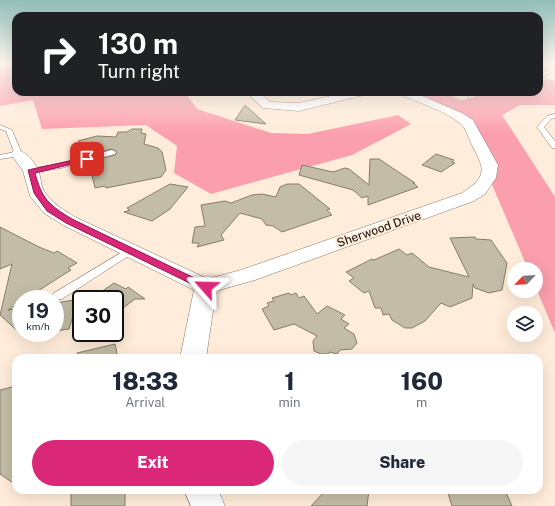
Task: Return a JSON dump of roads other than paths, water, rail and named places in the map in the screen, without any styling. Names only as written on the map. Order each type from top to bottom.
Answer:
[{"type":"street","points":[[257,96],[267,104],[299,107],[347,96]]},
{"type":"street","name":"Sherwood Drive","points":[[206,287],[248,275],[402,221],[468,197],[479,190],[488,178],[490,165],[468,123],[458,116],[413,96]]},
{"type":"street","points":[[9,155],[31,171],[36,192],[50,209],[69,221],[129,251],[206,287],[194,354]]},
{"type":"street","points":[[202,494],[208,506]]},
{"type":"lane","points":[[555,123],[552,117],[540,127],[555,146]]},
{"type":"lane","points":[[0,127],[9,130],[9,155]]},
{"type":"lane","points":[[31,171],[61,166],[112,152]]},
{"type":"lane","points":[[64,292],[129,251]]}]
